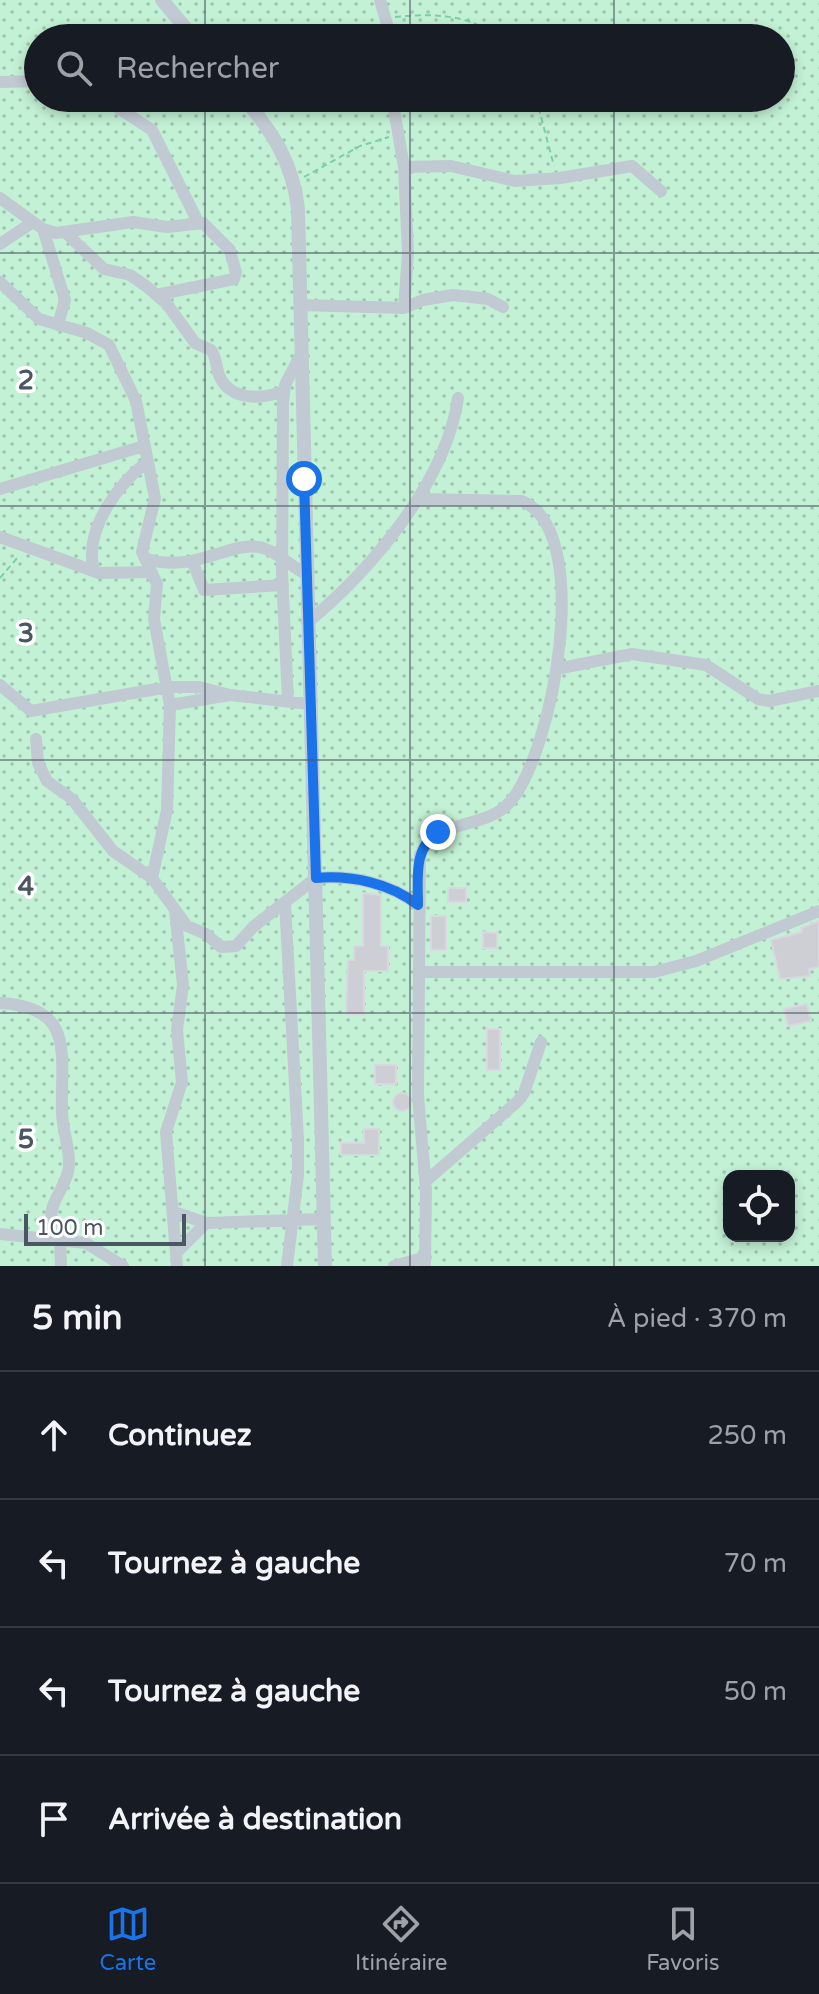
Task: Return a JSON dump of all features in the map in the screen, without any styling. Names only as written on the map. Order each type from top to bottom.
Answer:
[{"type":"street","points":[[380,0],[388,24]]},
{"type":"street","points":[[169,2],[184,24]]},
{"type":"street","points":[[0,82],[24,81]]},
{"type":"street","points":[[124,112],[152,130],[198,222]]},
{"type":"street","points":[[255,112],[279,143],[295,181],[325,1266]]},
{"type":"street","points":[[394,112],[404,167],[408,253],[404,308]]},
{"type":"street","points":[[404,167],[451,166],[515,181],[632,166],[661,191]]},
{"type":"street","points":[[0,198],[38,225],[67,234],[104,269],[130,275],[156,295],[176,315],[195,343],[211,350],[223,381],[256,399],[284,391]]},
{"type":"street","points":[[67,234],[133,222],[167,227],[198,222],[207,226],[230,250],[236,277],[156,295]]},
{"type":"street","points":[[0,244],[38,225]]},
{"type":"street","points":[[38,225],[65,300],[58,325]]},
{"type":"street","points":[[0,282],[39,319],[87,333],[113,350],[136,401],[155,498],[141,544],[159,592],[154,619],[170,705],[167,810],[152,878]]},
{"type":"street","points":[[300,305],[404,308],[423,300],[453,295],[488,299],[503,307]]},
{"type":"street","points":[[288,701],[282,561],[284,391],[302,352]]},
{"type":"street","points":[[307,623],[383,544],[418,499],[446,445],[458,398]]},
{"type":"street","points":[[0,489],[144,446]]},
{"type":"street","points":[[94,571],[92,551],[99,522],[130,476],[148,461]]},
{"type":"street","points":[[394,1266],[426,1261],[426,1181],[418,1096],[418,864],[428,839],[500,812],[520,789],[544,725],[556,669],[561,567],[556,544],[536,507],[522,501],[418,499]]},
{"type":"street","points":[[0,537],[94,571],[193,563],[262,547],[306,574]]},
{"type":"street","points":[[193,563],[204,590],[283,585]]},
{"type":"street","points":[[556,669],[632,654],[706,665],[758,699],[769,701],[819,691]]},
{"type":"street","points":[[0,685],[24,707],[37,711],[168,687],[199,687],[230,695],[309,704]]},
{"type":"street","points":[[170,705],[230,695]]},
{"type":"street","points":[[36,739],[38,763],[47,781],[72,799],[113,851],[152,878],[187,926],[228,949],[316,878],[372,883],[397,890],[418,905]]},
{"type":"street","points":[[285,903],[298,1140],[287,1266]]},
{"type":"street","points":[[175,907],[183,992],[178,1003],[177,1030],[182,1082],[166,1132],[177,1260]]},
{"type":"street","points":[[419,972],[654,972],[696,961],[819,911]]},
{"type":"street","points":[[0,1003],[32,1009],[45,1017],[59,1034],[63,1050],[61,1109],[68,1172],[52,1208],[61,1266]]},
{"type":"street","points":[[426,1181],[517,1102],[524,1093],[541,1042]]},
{"type":"street","points":[[174,1212],[206,1223],[324,1219]]},
{"type":"street","points":[[0,1222],[6,1234],[55,1238],[94,1247],[123,1266]]},
{"type":"street","points":[[177,1260],[206,1223]]},
{"type":"path","points":[[386,18],[452,16],[479,24]]},
{"type":"path","points":[[540,112],[556,178]]},
{"type":"path","points":[[295,181],[360,146],[398,135]]},
{"type":"path","points":[[0,578],[25,546]]},
{"type":"green space","points":[[0,0],[819,0],[819,1266],[0,1266]]},
{"type":"building","points":[[448,888],[466,888],[466,902],[448,902]]},
{"type":"building","points":[[363,893],[381,895],[381,946],[388,946],[388,971],[364,971],[364,1014],[346,1014],[348,960],[354,960],[354,946],[363,946]]},
{"type":"building","points":[[431,916],[446,916],[446,950],[431,950]]},
{"type":"building","points":[[819,921],[819,967],[809,969],[810,976],[780,979],[771,940],[802,932],[801,928]]},
{"type":"building","points":[[483,932],[497,933],[497,948],[483,948]]},
{"type":"building","points":[[807,1004],[811,1021],[788,1026],[784,1009]]},
{"type":"building","points":[[487,1029],[500,1029],[500,1070],[487,1070]]},
{"type":"building","points":[[375,1065],[396,1065],[396,1084],[375,1084]]},
{"type":"building","points":[[398,1093],[406,1093],[411,1102],[409,1109],[398,1111],[393,1106],[393,1098]]},
{"type":"building","points":[[364,1129],[379,1129],[379,1155],[341,1155],[341,1143],[364,1143]]},
{"type":"route","points":[[304,479],[316,878],[372,883],[397,890],[418,905],[420,855],[428,839],[438,832]]}]
